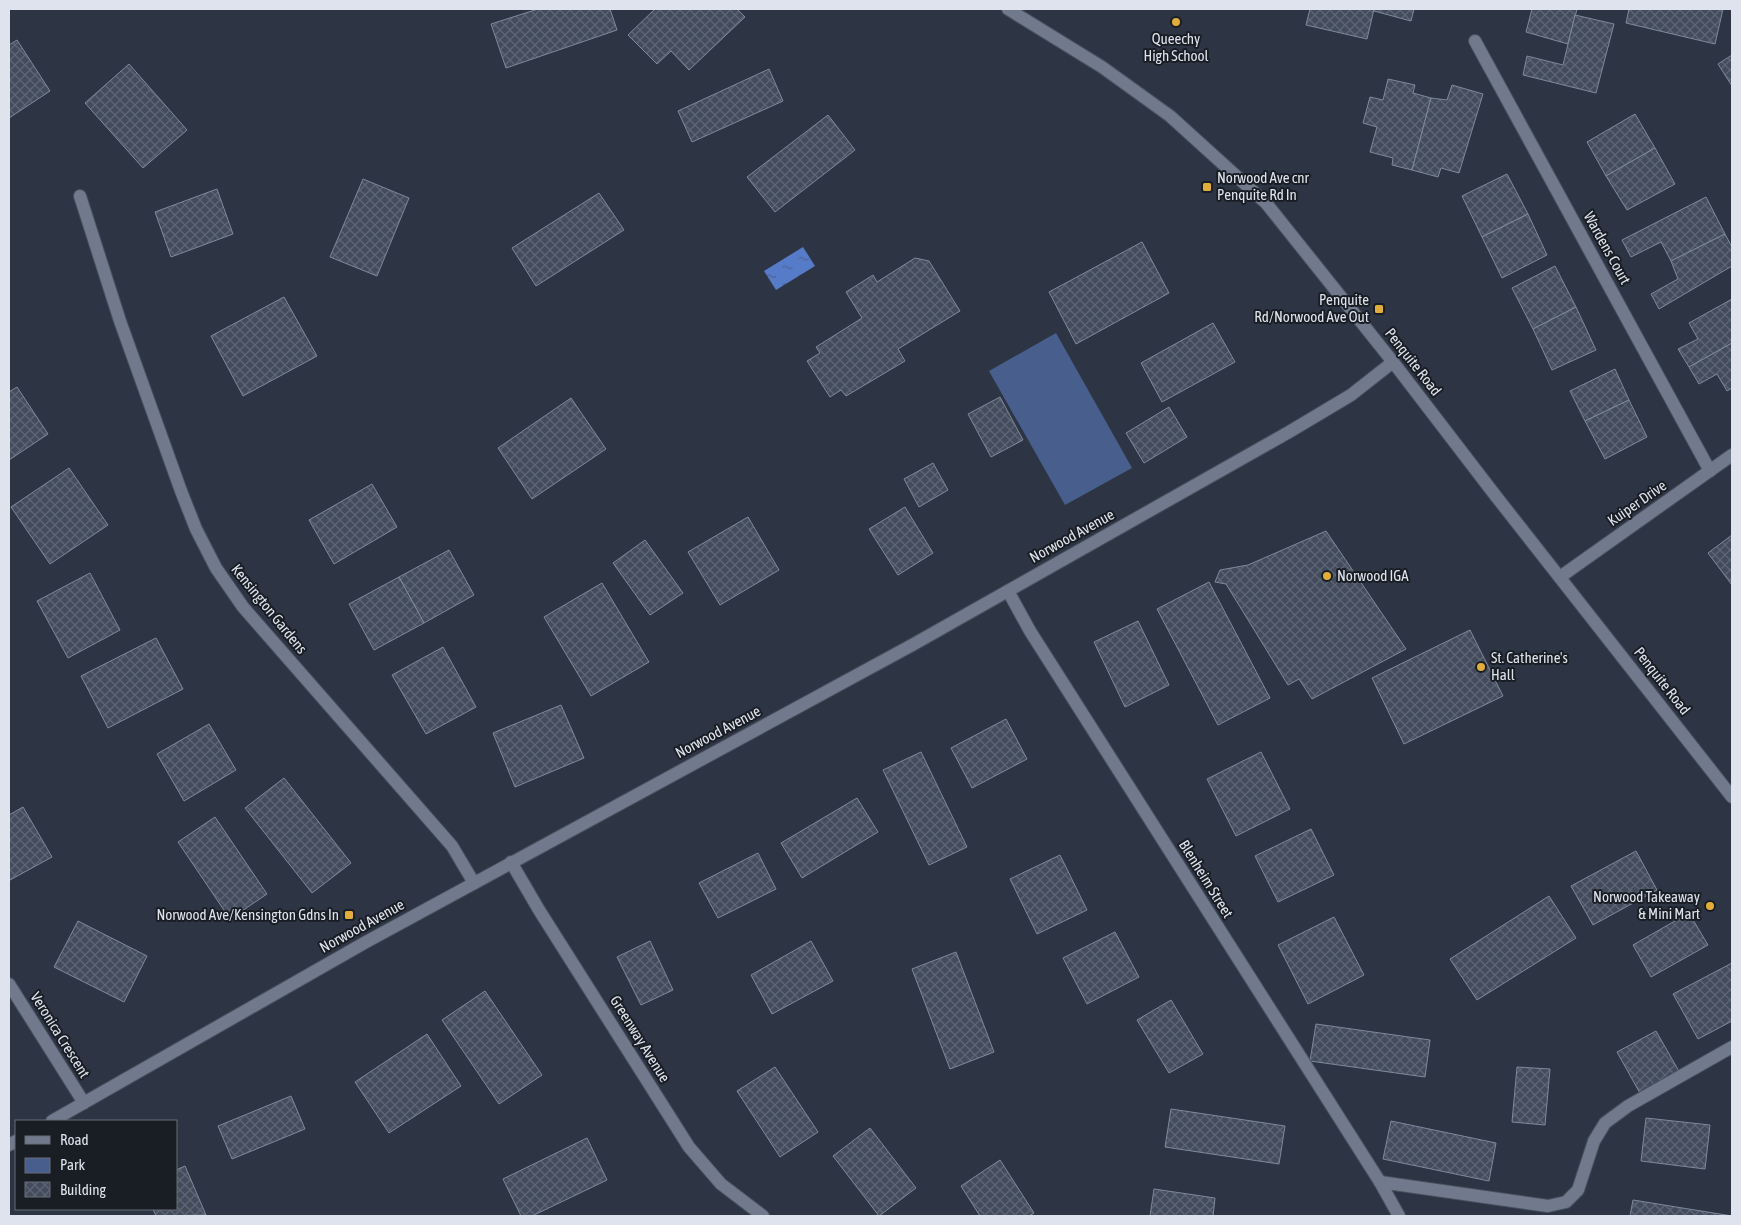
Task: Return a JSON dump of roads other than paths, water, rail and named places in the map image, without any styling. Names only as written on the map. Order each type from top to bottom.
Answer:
[{"type":"street","name":"Penquite Road","points":[[1008,9],[1102,67],[1170,116],[1266,203],[1393,362],[1732,797]]},
{"type":"street","name":"Wardens Court","points":[[1475,41],[1710,471]]},
{"type":"street","name":"Kensington Gardens","points":[[80,196],[120,321],[180,491],[196,529],[216,568],[243,608],[452,846],[474,883]]},
{"type":"street","name":"Norwood Avenue","points":[[54,1120],[366,942],[914,644],[1289,432],[1351,394],[1393,362]]},
{"type":"street","name":"Kuiper Drive","points":[[1560,577],[1732,455]]},
{"type":"street","name":"Blenheim Street","points":[[1008,591],[1030,631],[1380,1182],[1399,1216]]},
{"type":"street","name":"Greenway Avenue","points":[[511,862],[544,919],[689,1147],[721,1184],[763,1216]]},
{"type":"street","name":"Veronica Crescent","points":[[9,984],[84,1103]]},
{"type":"street","points":[[1380,1182],[1548,1206],[1566,1202],[1578,1190],[1594,1141],[1605,1123],[1628,1106],[1732,1048]]},
{"type":"water","points":[[803,247],[815,266],[776,290],[764,271]]},
{"type":"place","name":"Queechy High School","points":[[1176,22]]},
{"type":"place","name":"Norwood Ave cnr Penquite Rd In","points":[[1207,187]]},
{"type":"place","name":"Penquite Rd/Norwood Ave Out","points":[[1379,309]]},
{"type":"place","name":"Norwood IGA","points":[[1327,576]]},
{"type":"place","name":"St. Catherine's Hall","points":[[1481,667]]},
{"type":"place","name":"Norwood Takeaway & Mini Mart","points":[[1710,906]]},
{"type":"place","name":"Norwood Ave/Kensington Gdns In","points":[[349,915]]}]
